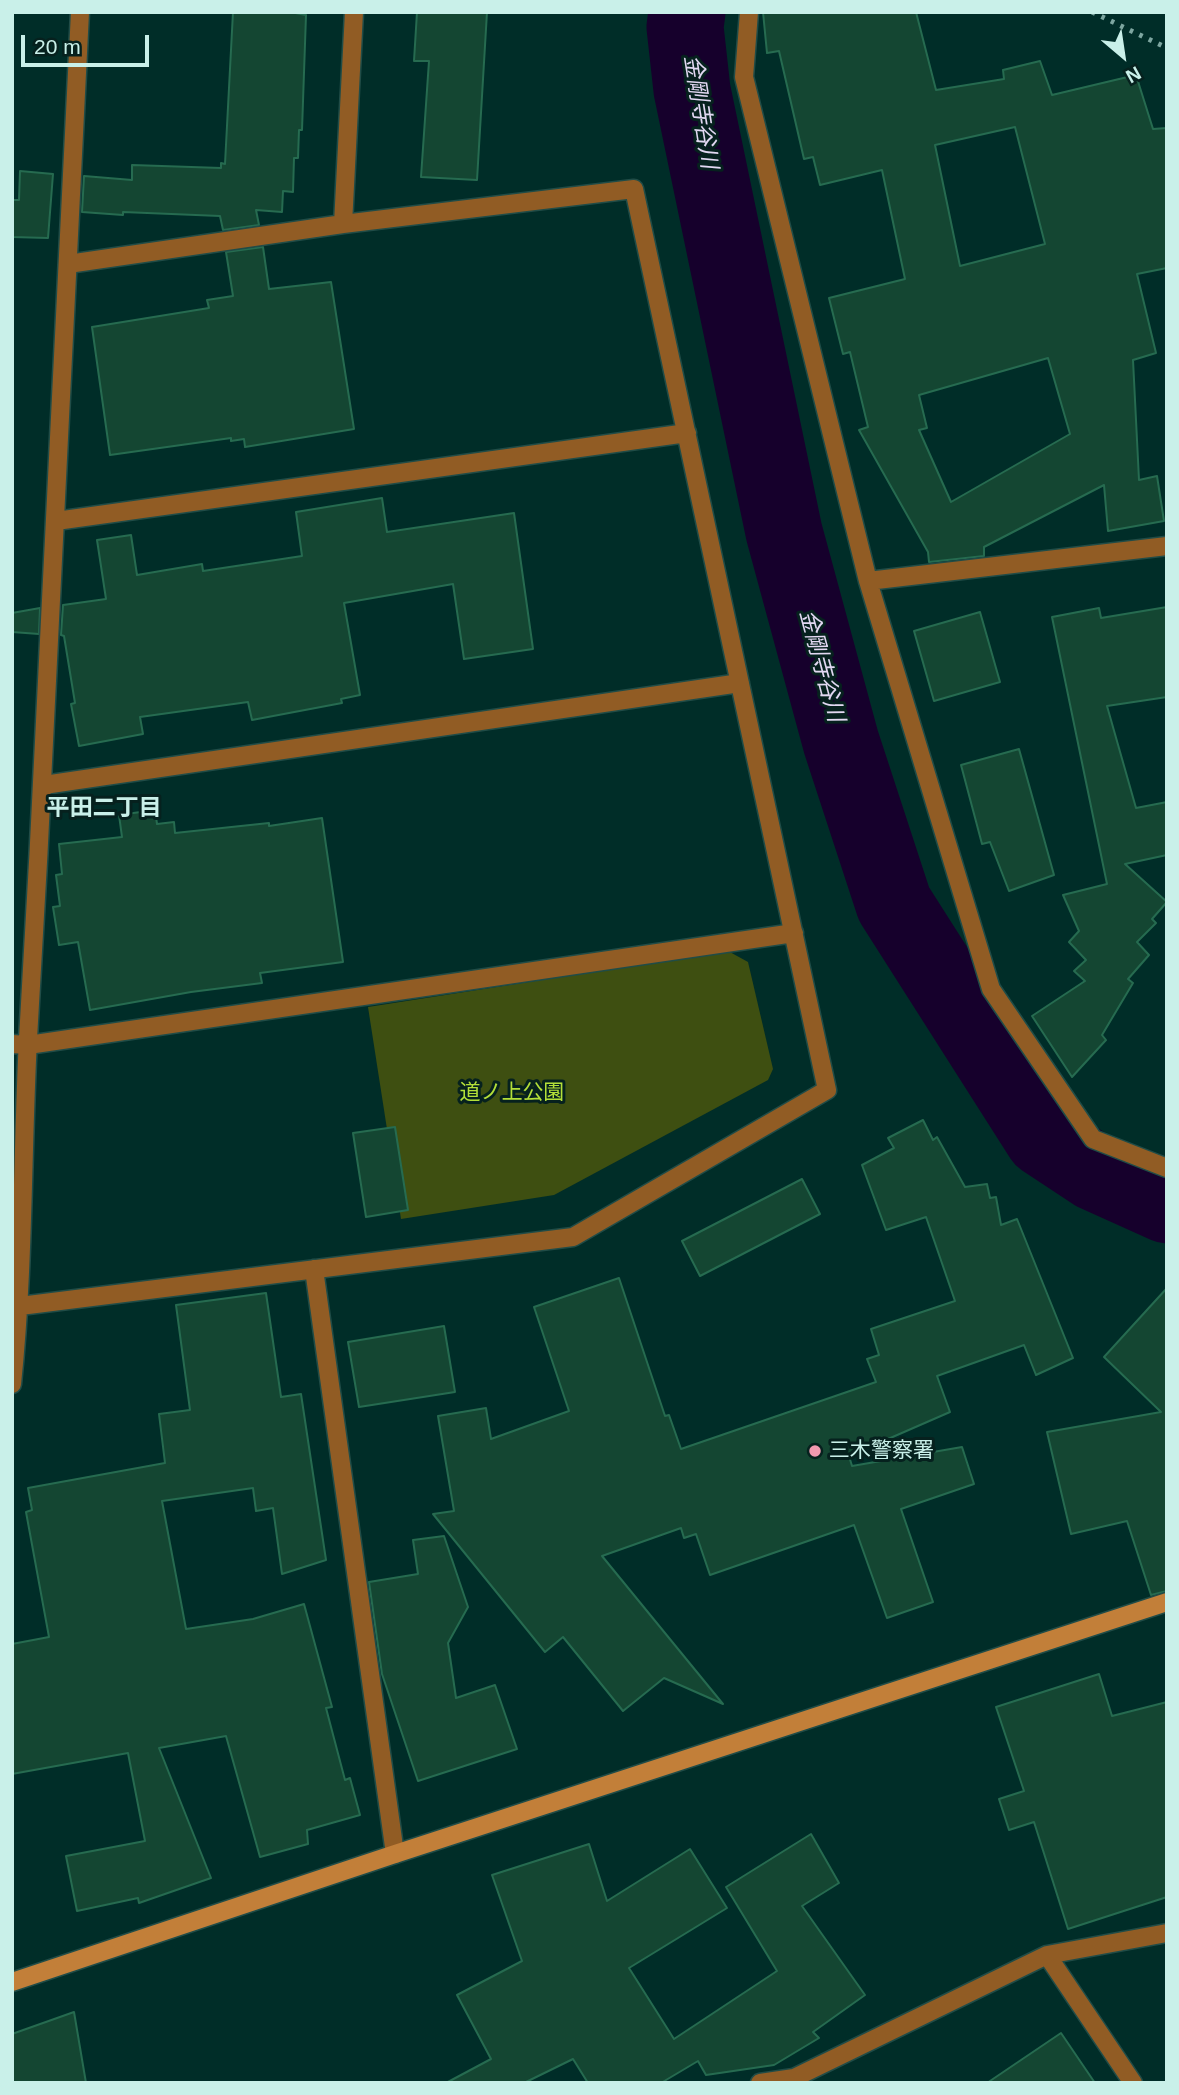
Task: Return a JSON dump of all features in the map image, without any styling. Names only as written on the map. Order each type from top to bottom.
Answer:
[{"type":"street","points":[[12,1384],[20,1306],[20,1044],[44,785],[80,12]]},
{"type":"street","points":[[343,224],[354,12]]},
{"type":"street","points":[[748,12],[744,77],[868,581],[992,989],[1093,1139],[1167,1168]]},
{"type":"street","points":[[20,1306],[573,1237],[827,1090],[634,189],[343,224],[68,264]]},
{"type":"street","points":[[56,521],[687,433]]},
{"type":"street","points":[[868,581],[1167,546]]},
{"type":"street","points":[[44,785],[740,683]]},
{"type":"street","points":[[20,1044],[793,933]]},
{"type":"street","points":[[314,1269],[395,1854]]},
{"type":"street","points":[[12,1982],[1167,1602]]},
{"type":"street","points":[[760,2083],[794,2078],[1046,1955],[1167,1933]]},
{"type":"street","points":[[1046,1955],[1133,2083]]},
{"type":"green space","name":"道ノ上公園","points":[[728,951],[748,962],[773,1069],[768,1080],[554,1195],[401,1219],[368,1007]]},
{"type":"building","points":[[233,12],[290,12],[306,15],[302,130],[299,130],[298,158],[294,158],[293,192],[283,191],[282,212],[256,210],[259,225],[223,230],[220,216],[82,212],[84,176],[132,180],[132,165],[221,168],[221,163],[225,164]]},
{"type":"building","points":[[417,12],[487,12],[477,180],[421,177],[429,61],[414,61]]},
{"type":"building","points":[[763,12],[916,12],[936,90],[1004,79],[1003,70],[1040,61],[1052,95],[1136,75],[1153,129],[1167,128],[1167,268],[1137,274],[1156,353],[1133,360],[1139,480],[1157,476],[1164,521],[1108,531],[1104,485],[984,547],[984,556],[929,562],[928,552],[859,430],[868,427],[850,352],[843,354],[829,298],[905,279],[882,170],[820,185],[813,157],[804,159],[779,51],[767,53]],"holes":[[[1015,127],[1045,244],[960,266],[935,145]],[[1048,358],[1070,434],[951,502],[919,430],[927,428],[919,395]]]},
{"type":"building","points":[[20,171],[53,174],[48,238],[12,237],[12,200],[19,200]]},
{"type":"building","points":[[263,247],[269,289],[331,282],[354,429],[245,447],[244,439],[231,441],[231,438],[110,455],[92,327],[209,308],[207,300],[233,296],[226,252]]},
{"type":"building","points":[[382,498],[387,532],[514,513],[533,649],[464,659],[453,584],[344,603],[360,695],[341,699],[342,703],[252,720],[248,702],[140,717],[143,734],[79,746],[71,704],[75,703],[64,636],[61,635],[63,605],[106,599],[97,540],[131,535],[137,575],[202,564],[203,571],[302,556],[296,512]]},
{"type":"building","points":[[1167,607],[1167,697],[1107,706],[1136,808],[1167,802],[1167,855],[1125,864],[1167,902],[1152,919],[1156,923],[1137,942],[1149,955],[1128,979],[1133,983],[1102,1035],[1106,1040],[1072,1077],[1032,1016],[1085,981],[1074,971],[1086,960],[1069,942],[1079,931],[1063,895],[1107,884],[1052,617],[1099,608],[1101,618]]},
{"type":"building","points":[[40,608],[39,634],[12,632],[12,613]]},
{"type":"building","points":[[980,612],[1000,682],[934,701],[914,631]]},
{"type":"building","points":[[1019,749],[1054,875],[1009,891],[990,842],[982,844],[961,765]]},
{"type":"building","points":[[155,810],[157,824],[174,822],[175,833],[269,823],[269,826],[322,818],[343,962],[260,973],[262,983],[191,992],[90,1010],[78,942],[59,945],[53,907],[60,906],[56,875],[62,874],[59,844],[122,837],[119,815]]},
{"type":"building","points":[[923,1120],[933,1140],[937,1137],[965,1187],[987,1184],[990,1198],[996,1197],[1001,1225],[1017,1219],[1073,1358],[1036,1375],[1024,1345],[937,1376],[950,1412],[849,1456],[852,1466],[962,1447],[974,1484],[901,1509],[933,1602],[887,1618],[854,1525],[710,1575],[696,1534],[684,1538],[681,1528],[602,1556],[723,1704],[664,1678],[623,1711],[563,1637],[545,1652],[433,1514],[454,1511],[438,1416],[486,1408],[491,1439],[569,1411],[534,1307],[619,1278],[665,1416],[669,1415],[681,1449],[876,1382],[867,1359],[879,1355],[871,1329],[955,1301],[926,1217],[886,1230],[862,1165],[894,1148],[888,1138]]},
{"type":"building","points":[[395,1127],[408,1210],[366,1217],[353,1133]]},
{"type":"building","points":[[802,1179],[820,1214],[700,1276],[682,1241]]},
{"type":"building","points":[[1167,1288],[1167,1591],[1151,1595],[1127,1521],[1071,1534],[1047,1432],[1161,1412],[1104,1357]]},
{"type":"building","points":[[266,1293],[281,1397],[301,1394],[326,1560],[282,1574],[273,1508],[256,1511],[253,1488],[162,1501],[186,1629],[253,1619],[304,1604],[332,1707],[326,1708],[345,1780],[350,1778],[360,1815],[307,1830],[308,1844],[260,1857],[226,1736],[159,1748],[211,1878],[139,1903],[138,1898],[77,1911],[66,1856],[145,1841],[128,1753],[12,1774],[12,1644],[49,1637],[26,1512],[32,1510],[28,1488],[165,1463],[159,1414],[190,1410],[176,1305]]},
{"type":"building","points":[[444,1326],[455,1392],[359,1407],[348,1342]]},
{"type":"building","points":[[444,1536],[468,1607],[448,1643],[456,1698],[495,1685],[517,1749],[418,1781],[382,1674],[369,1582],[418,1574],[413,1540]]},
{"type":"building","points":[[1099,1674],[1112,1716],[1167,1702],[1167,1897],[1068,1929],[1034,1822],[1009,1830],[999,1799],[1024,1791],[996,1707]]},
{"type":"building","points":[[811,1834],[839,1883],[802,1906],[865,1995],[813,2032],[819,2038],[774,2065],[706,2075],[698,2061],[661,2083],[588,2083],[573,2059],[524,2083],[446,2083],[491,2059],[457,1995],[522,1961],[492,1875],[589,1844],[607,1901],[690,1849],[727,1908],[629,1968],[674,2039],[777,1971],[726,1887]]},
{"type":"building","points":[[74,2012],[86,2083],[12,2083],[12,2034]]},
{"type":"building","points":[[1061,2033],[1095,2083],[987,2083]]},
{"type":"waterway","name":"金剛寺谷川","points":[[687,12],[685,27],[692,90],[784,532],[841,742],[894,904],[1043,1138],[1096,1173],[1167,1205]]},
{"type":"railway","points":[[1092,12],[1167,48]]},
{"type":"place","name":"三木警察署","points":[[815,1451]]},
{"type":"district","name":"平田二丁目","points":[[104,809]]}]
